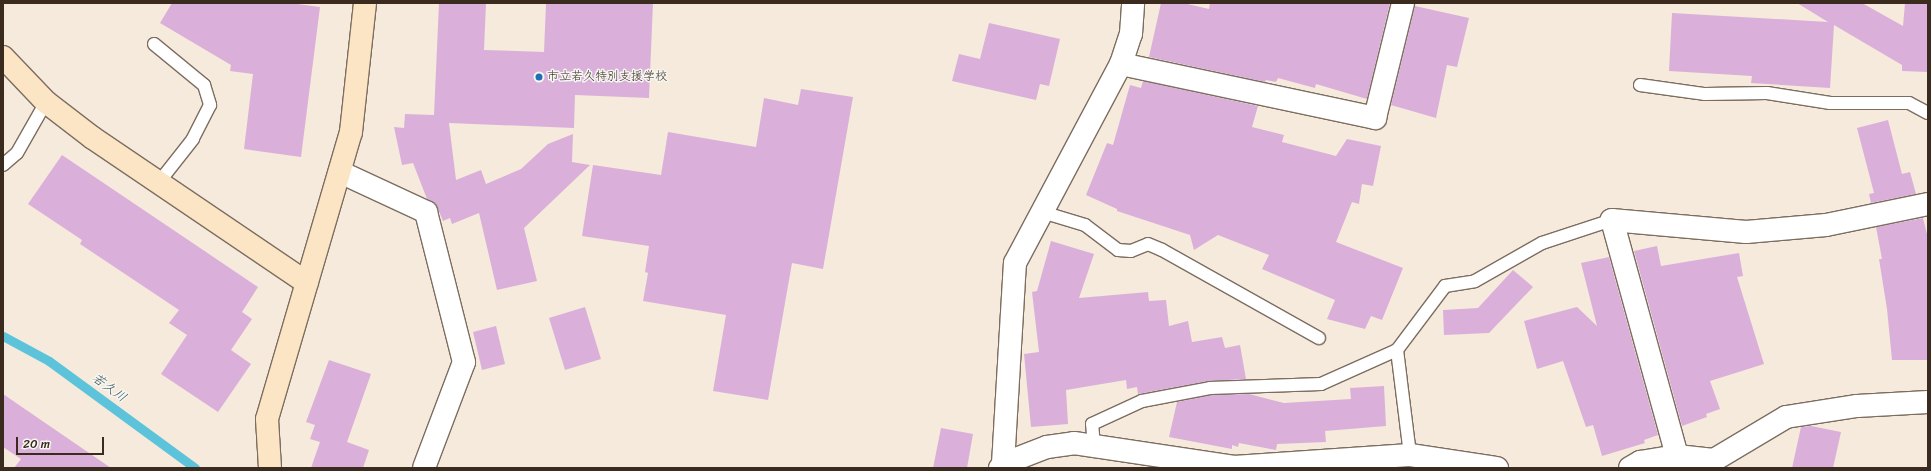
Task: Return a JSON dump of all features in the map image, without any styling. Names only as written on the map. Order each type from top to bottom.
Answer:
[{"type":"street","points":[[270,468],[267,419],[351,132],[365,3]]},
{"type":"street","points":[[1134,3],[1131,34],[1121,64],[1014,263],[1001,466],[1047,446],[1074,443],[1234,467],[1410,455],[1497,468]]},
{"type":"street","points":[[1121,64],[1375,118],[1403,3]]},
{"type":"street","points":[[3,57],[46,102],[159,182],[307,283]]},
{"type":"street","points":[[340,172],[426,212],[464,362],[424,468]]},
{"type":"street","points":[[1677,456],[1612,220],[1746,232],[1826,225],[1928,204]]},
{"type":"street","points":[[1630,468],[1640,462],[1677,456],[1714,460],[1786,417],[1857,406],[1928,402]]},
{"type":"lane","points":[[154,44],[204,85],[210,105],[193,139],[159,182]]},
{"type":"lane","points":[[1640,85],[1705,94],[1767,93],[1830,103],[1909,103],[1928,113]]},
{"type":"lane","points":[[3,165],[17,153],[46,102]]},
{"type":"lane","points":[[1042,212],[1085,225],[1118,250],[1131,251],[1148,244],[1162,250],[1320,338]]},
{"type":"lane","points":[[1094,446],[1092,424],[1142,401],[1210,388],[1321,384],[1397,350],[1445,286],[1475,281],[1542,242],[1612,220]]},
{"type":"lane","points":[[1397,350],[1410,455]]},
{"type":"building","points":[[172,3],[290,3],[320,7],[301,157],[244,149],[253,74],[230,71],[231,65],[160,23]]},
{"type":"building","points":[[439,3],[486,3],[484,50],[544,52],[546,3],[653,3],[649,98],[575,95],[574,128],[449,123],[456,180],[481,170],[486,184],[521,169],[548,144],[573,134],[572,162],[590,165],[524,228],[537,281],[497,290],[479,213],[452,224],[450,218],[443,221],[436,204],[427,199],[413,163],[402,165],[394,127],[404,128],[405,114],[434,115]]},
{"type":"building","points":[[1161,3],[1183,3],[1209,9],[1210,3],[1390,3],[1367,99],[1316,84],[1315,88],[1278,78],[1276,82],[1266,80],[1265,82],[1149,57]]},
{"type":"building","points":[[1797,3],[1862,3],[1903,26],[1905,3],[1928,3],[1928,72],[1902,71],[1902,65],[1834,25],[1830,88],[1751,83],[1752,76],[1669,71],[1672,13],[1828,22]]},
{"type":"building","points":[[1415,6],[1469,18],[1457,67],[1447,65],[1436,118],[1391,105]]},
{"type":"building","points":[[989,23],[1060,39],[1049,86],[1040,84],[1036,100],[952,81],[959,54],[980,59]]},
{"type":"building","points":[[1143,81],[1258,106],[1252,127],[1284,135],[1282,142],[1336,156],[1347,139],[1381,146],[1373,186],[1362,184],[1359,204],[1352,202],[1336,242],[1403,268],[1382,320],[1371,316],[1365,329],[1327,319],[1335,300],[1262,269],[1269,255],[1218,235],[1194,250],[1190,235],[1117,211],[1117,209],[1086,195],[1107,143],[1113,145],[1130,85],[1141,88]]},
{"type":"building","points":[[801,89],[853,97],[823,269],[792,263],[768,400],[713,391],[726,315],[643,301],[648,273],[645,272],[649,246],[582,236],[593,165],[661,175],[668,132],[756,147],[764,98],[798,105]]},
{"type":"building","points":[[1888,120],[1902,174],[1910,172],[1916,194],[1871,203],[1869,194],[1874,193],[1857,128]]},
{"type":"building","points":[[62,155],[258,287],[242,312],[252,319],[231,350],[251,364],[218,412],[161,374],[187,335],[169,323],[179,310],[80,244],[82,240],[28,204]]},
{"type":"building","points":[[1923,218],[1928,238],[1928,360],[1892,360],[1887,309],[1879,259],[1882,259],[1876,227]]},
{"type":"building","points":[[1051,241],[1094,254],[1079,298],[1148,292],[1149,301],[1166,300],[1169,326],[1188,321],[1192,342],[1222,337],[1225,348],[1240,345],[1246,379],[1209,381],[1138,394],[1137,387],[1127,389],[1126,380],[1066,390],[1068,424],[1031,427],[1024,354],[1039,352],[1032,292],[1037,291]]},
{"type":"building","points":[[1657,246],[1661,266],[1739,253],[1743,276],[1737,277],[1764,364],[1710,381],[1720,409],[1706,414],[1707,417],[1682,426],[1634,251]]},
{"type":"building","points":[[1609,257],[1658,435],[1644,440],[1645,443],[1602,456],[1593,425],[1586,427],[1563,361],[1537,369],[1524,321],[1577,307],[1597,326],[1581,263]]},
{"type":"building","points":[[1513,270],[1533,287],[1489,333],[1444,335],[1443,310],[1478,308]]},
{"type":"building","points":[[585,307],[601,359],[565,370],[549,318]]},
{"type":"building","points":[[496,326],[505,364],[482,370],[473,332]]},
{"type":"building","points":[[329,360],[371,374],[347,442],[369,450],[363,468],[311,468],[320,442],[310,439],[315,425],[306,422]]},
{"type":"building","points":[[1384,386],[1386,426],[1325,431],[1326,442],[1277,444],[1276,450],[1239,443],[1238,447],[1232,445],[1232,449],[1169,437],[1177,402],[1211,395],[1249,394],[1284,403],[1351,399],[1350,388]]},
{"type":"building","points":[[3,394],[111,468],[14,468],[21,459],[3,447]]},
{"type":"building","points":[[1811,426],[1841,432],[1833,468],[1792,468],[1801,427]]},
{"type":"building","points":[[941,428],[973,434],[967,468],[933,468]]},
{"type":"waterway","name":"若久川","points":[[3,336],[49,361],[195,468]]},
{"type":"place","name":"市立若久特別支援学校","points":[[539,77]]}]
